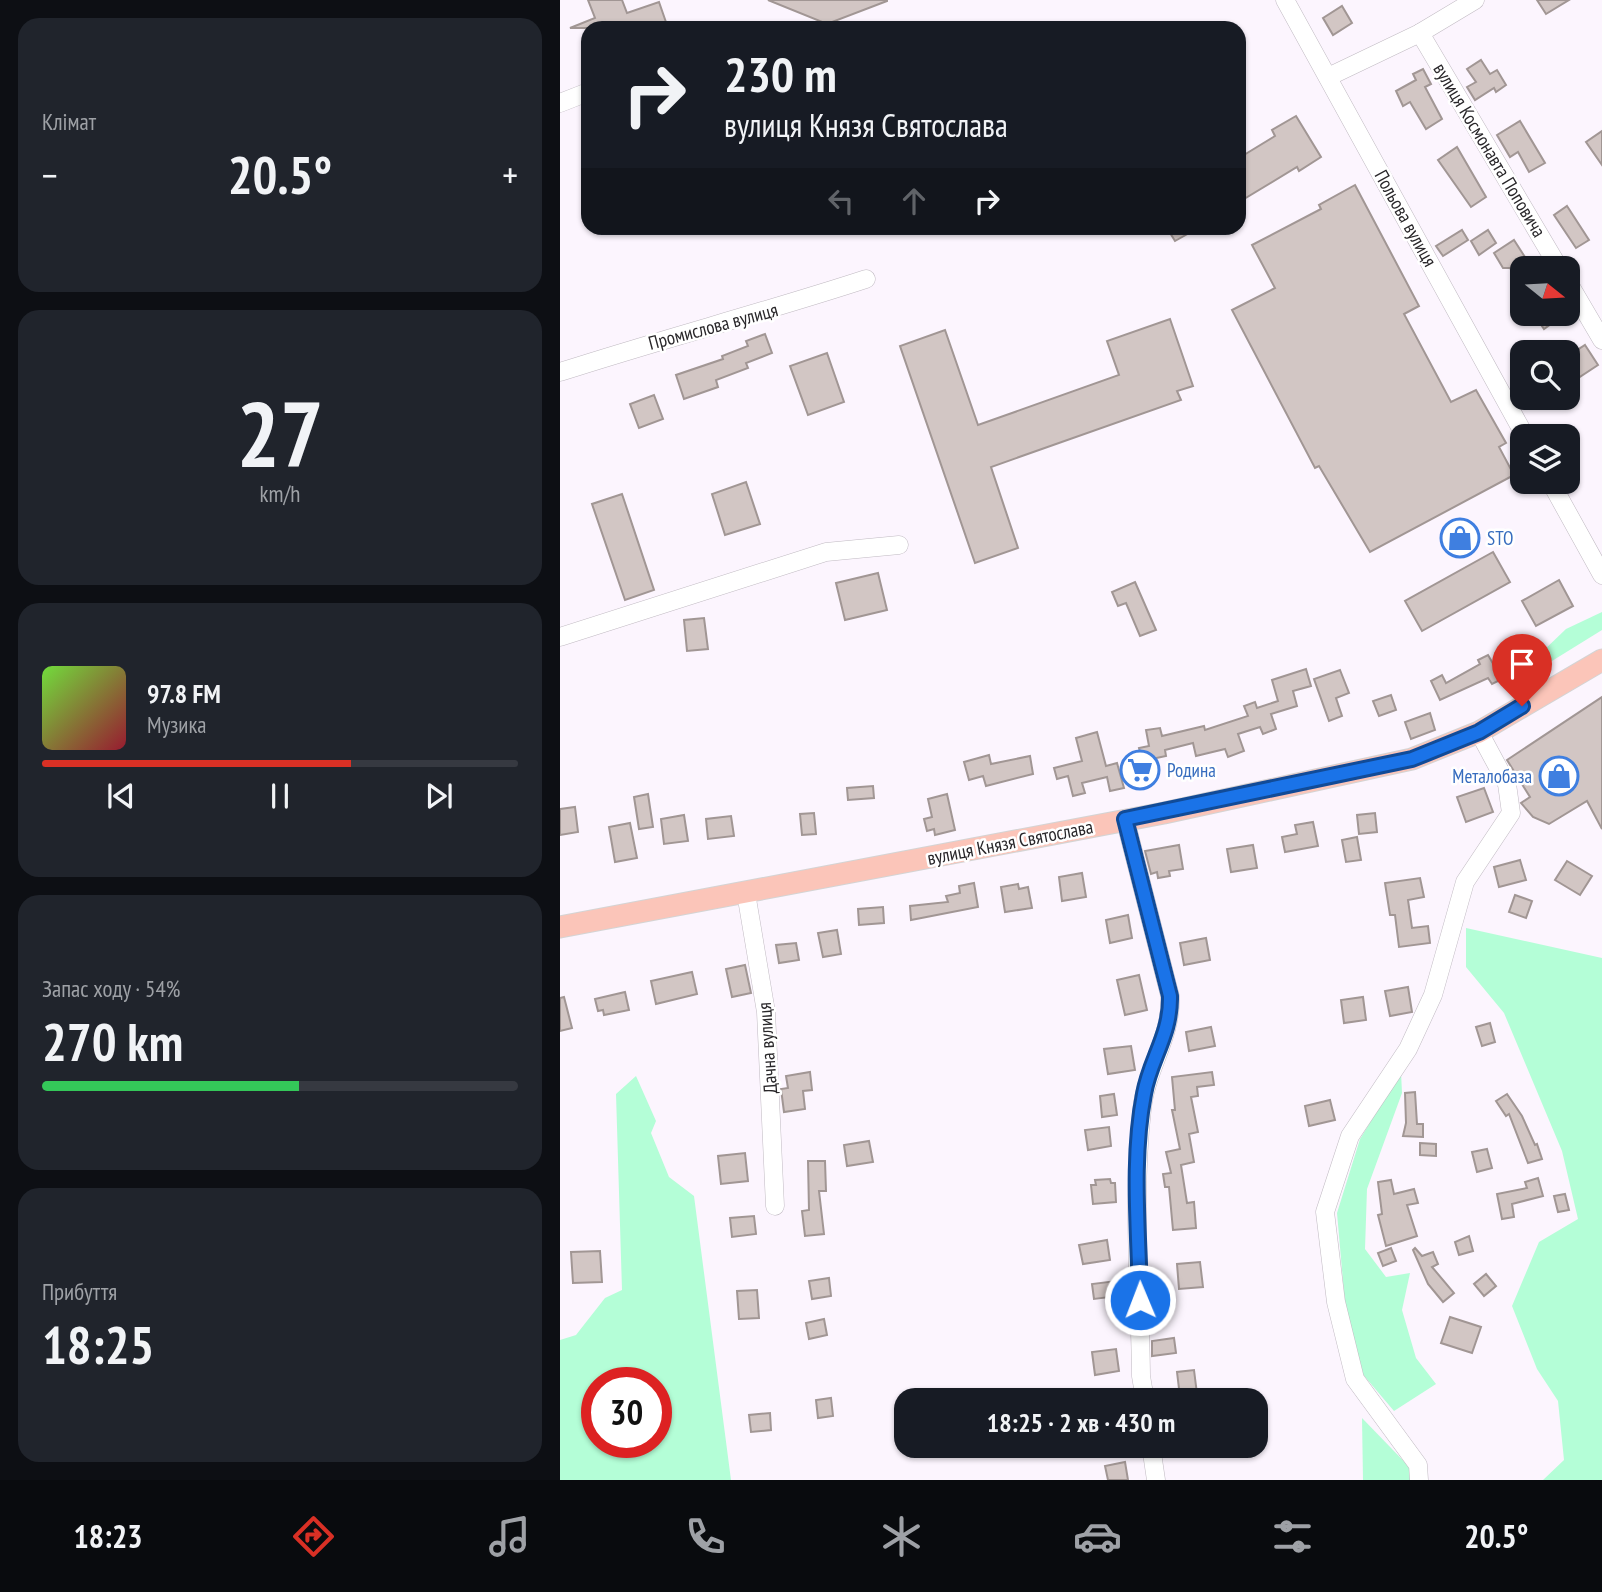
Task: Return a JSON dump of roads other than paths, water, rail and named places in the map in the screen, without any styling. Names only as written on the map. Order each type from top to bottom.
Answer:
[{"type":"main road","name":"вулиця Князя Святослава","points":[[560,927],[1125,819],[1412,759],[1479,732],[1602,660]]},
{"type":"street","name":"Польова вулиця","points":[[1284,0],[1518,424]]},
{"type":"street","points":[[1328,77],[1420,33],[1475,0]]},
{"type":"street","name":"вулиця Космонавта Поповича","points":[[1420,33],[1552,256]]},
{"type":"street","points":[[560,103],[581,95]]},
{"type":"street","name":"Промислова вулиця","points":[[560,372],[673,335],[782,307],[866,279]]},
{"type":"street","points":[[1580,302],[1602,340]]},
{"type":"street","points":[[1557,494],[1602,575]]},
{"type":"street","points":[[560,637],[826,552],[899,545]]},
{"type":"street","points":[[1419,1480],[1418,1465],[1354,1379],[1336,1301],[1325,1212],[1350,1136],[1408,1049],[1433,995],[1465,882],[1511,813],[1507,784],[1479,732]]},
{"type":"street","points":[[1125,819],[1170,996],[1171,1020],[1144,1092],[1139,1136],[1143,1388]]},
{"type":"street","name":"Дачна вулиця","points":[[746,893],[766,1012],[775,1206]]},
{"type":"street","points":[[1153,1458],[1156,1480]]},
{"type":"place","name":"STO","points":[[1460,538]]},
{"type":"place","name":"Родина","points":[[1140,770]]},
{"type":"place","name":"Металобаза","points":[[1559,776]]}]
